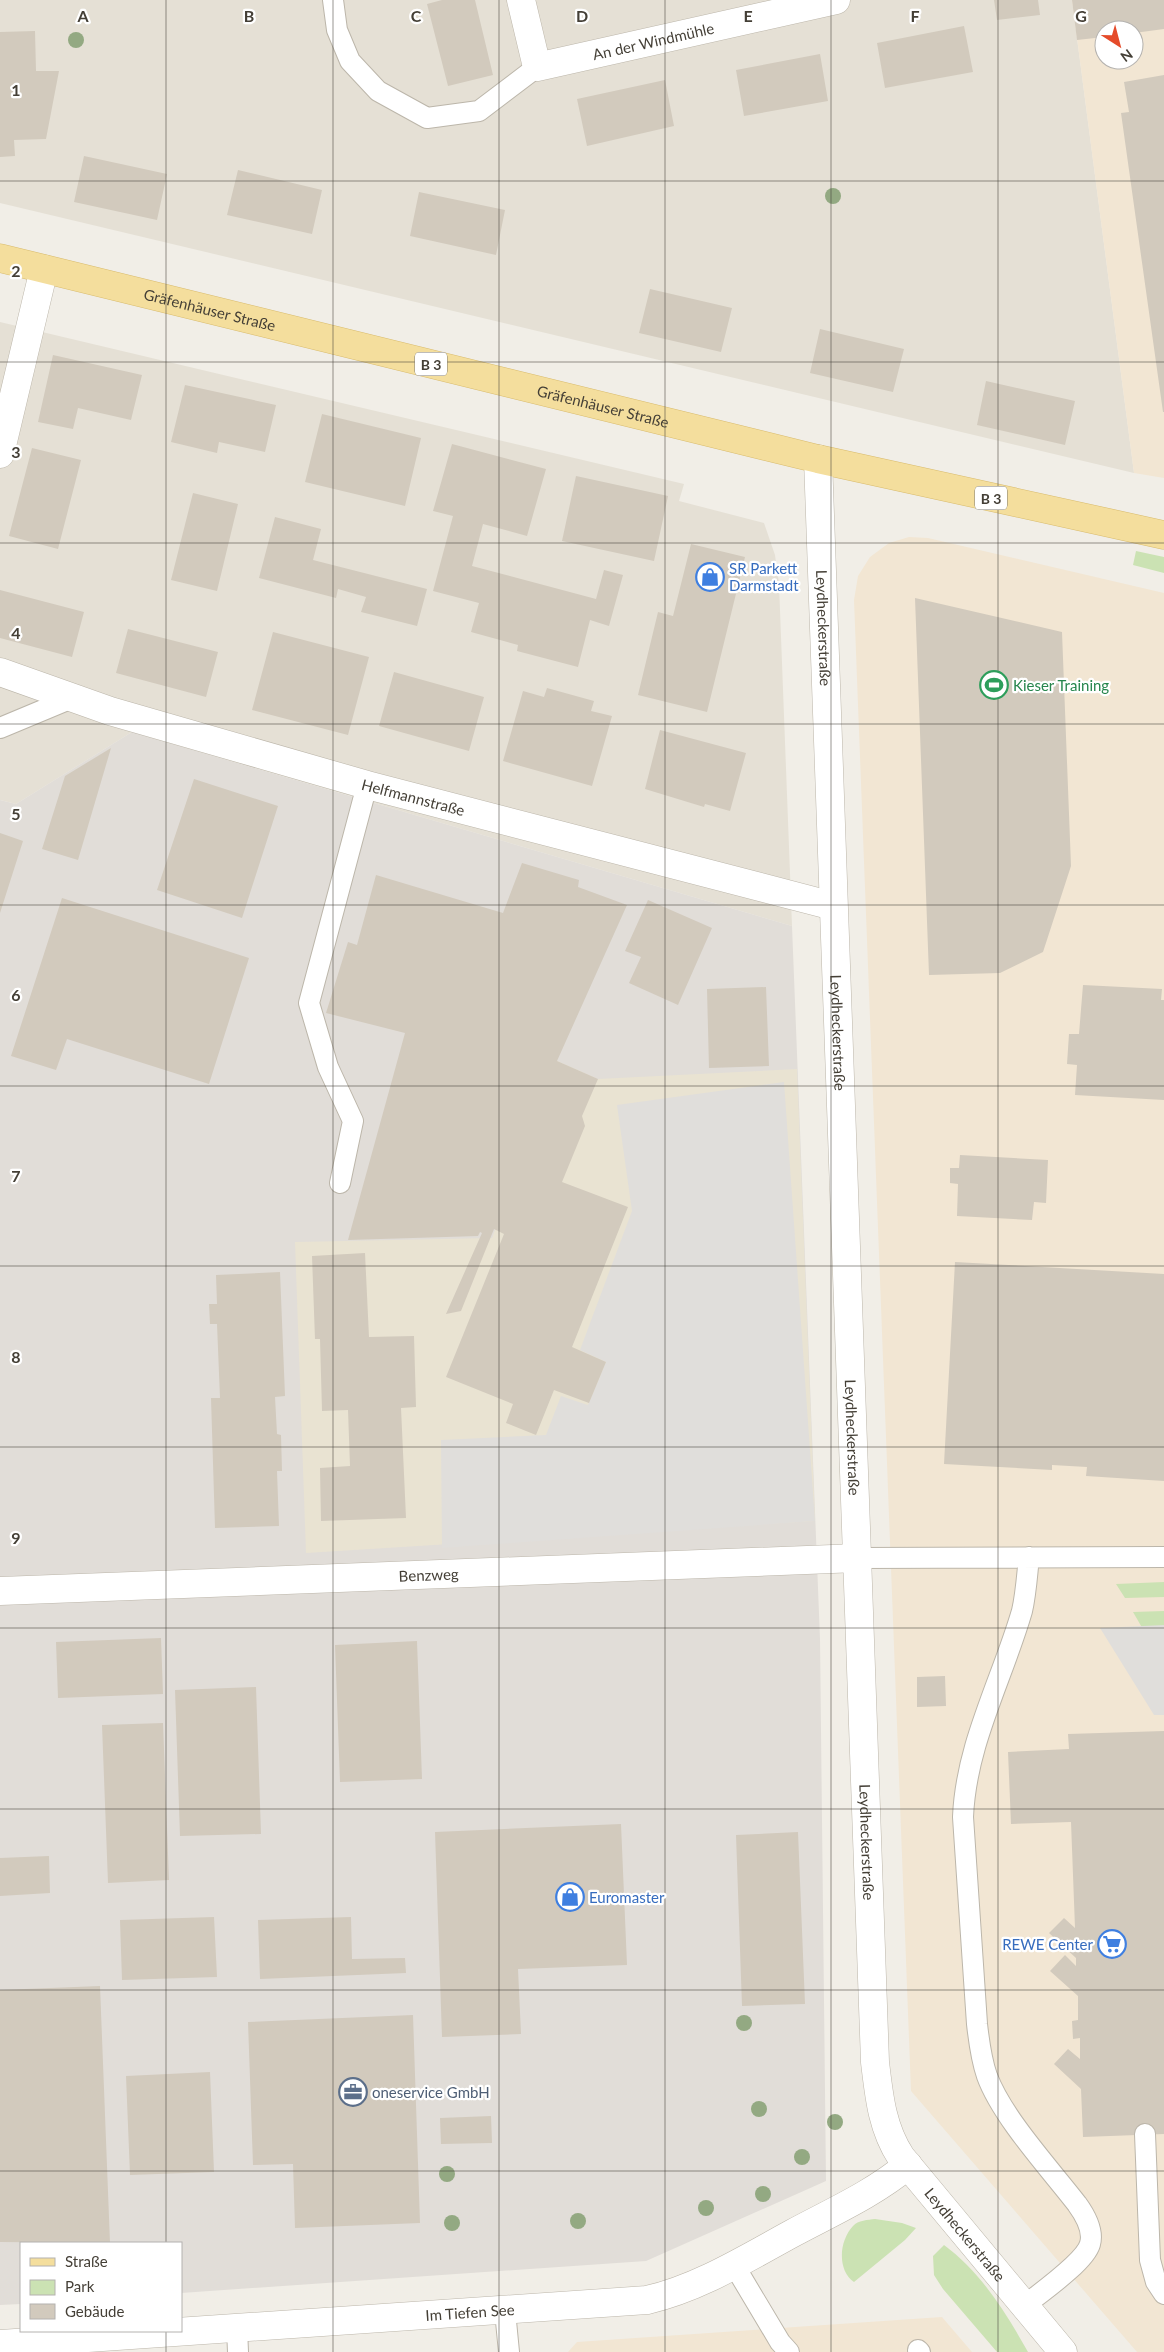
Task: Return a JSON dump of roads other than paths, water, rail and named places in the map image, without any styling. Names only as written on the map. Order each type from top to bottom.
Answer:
[{"type":"main road","name":"Gräfenhäuser Straße","points":[[0,258],[818,459],[1164,535]]},
{"type":"street","points":[[522,0],[537,67]]},
{"type":"street","name":"An der Windmühle","points":[[537,67],[836,0]]},
{"type":"street","points":[[0,454],[44,269]]},
{"type":"street","name":"Leydheckerstraße","points":[[818,459],[875,2062],[885,2124],[896,2149],[1063,2352]]},
{"type":"street","name":"Helfmannstraße","points":[[6,675],[72,698],[367,784],[833,906]]},
{"type":"street","name":"Benzweg","points":[[0,1591],[858,1558]]},
{"type":"street","name":"Im Tiefen See","points":[[0,2344],[238,2340],[505,2311],[648,2300],[677,2292],[734,2265],[877,2188],[908,2165]]},
{"type":"lane","points":[[333,0],[337,30],[350,61],[378,91],[427,118],[479,111],[537,67]]},
{"type":"lane","points":[[0,728],[72,698]]},
{"type":"lane","points":[[340,1184],[353,1121],[328,1067],[309,1004],[367,784]]},
{"type":"lane","points":[[1024,2306],[1080,2260],[1090,2244],[1090,2233],[1086,2219],[1077,2204],[998,2098],[988,2078],[980,2055],[977,2024],[963,1817],[964,1792],[975,1745],[1022,1609],[1029,1557]]},
{"type":"lane","points":[[858,1558],[1164,1557]]},
{"type":"lane","points":[[1145,2134],[1150,2260],[1156,2282],[1164,2294]]},
{"type":"lane","points":[[734,2265],[771,2328],[789,2352]]},
{"type":"lane","points":[[505,2311],[509,2352]]},
{"type":"place","name":"SR Parkett Darmstadt","points":[[710,577]]},
{"type":"place","name":"Kieser Training","points":[[994,685]]},
{"type":"place","name":"Euromaster","points":[[570,1897]]},
{"type":"place","name":"REWE Center","points":[[1112,1944]]},
{"type":"place","name":"oneservice GmbH","points":[[353,2092]]}]
